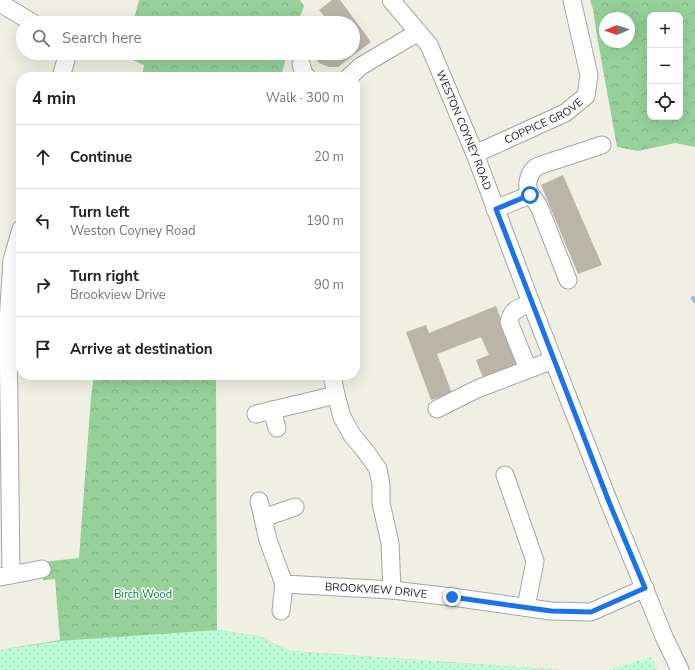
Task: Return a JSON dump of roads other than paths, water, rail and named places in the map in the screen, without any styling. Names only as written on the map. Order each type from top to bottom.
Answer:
[{"type":"street","name":"WESTON COYNEY ROAD","points":[[392,0],[429,45],[496,209],[531,304],[609,502],[665,639],[680,670]]},
{"type":"street","name":"COPPICE GROVE","points":[[474,154],[565,113],[586,96],[589,75],[572,0]]},
{"type":"street","points":[[0,3],[21,16]]},
{"type":"street","points":[[354,72],[361,66],[419,33]]},
{"type":"street","points":[[62,72],[66,60]]},
{"type":"street","points":[[568,280],[538,203],[530,195],[528,179],[535,167],[541,164],[602,145]]},
{"type":"street","points":[[496,209],[530,195]]},
{"type":"street","points":[[16,246],[12,260],[4,322],[5,576],[42,570]]},
{"type":"street","points":[[528,369],[509,322],[515,310],[531,304]]},
{"type":"street","points":[[437,409],[477,390],[553,360]]},
{"type":"street","points":[[333,380],[342,417],[352,435],[378,469],[381,485],[380,503],[390,543],[392,590]]},
{"type":"street","points":[[256,414],[336,395]]},
{"type":"street","points":[[272,410],[277,428]]},
{"type":"street","points":[[506,475],[535,561],[526,607]]},
{"type":"street","points":[[259,501],[268,540],[284,584],[281,611]]},
{"type":"street","points":[[263,518],[295,507]]},
{"type":"street","name":"BROOKVIEW DRIVE","points":[[284,584],[392,590],[551,611],[591,612],[645,588]]},
{"type":"park label","name":"Birch Wood","points":[[143,594]]}]
